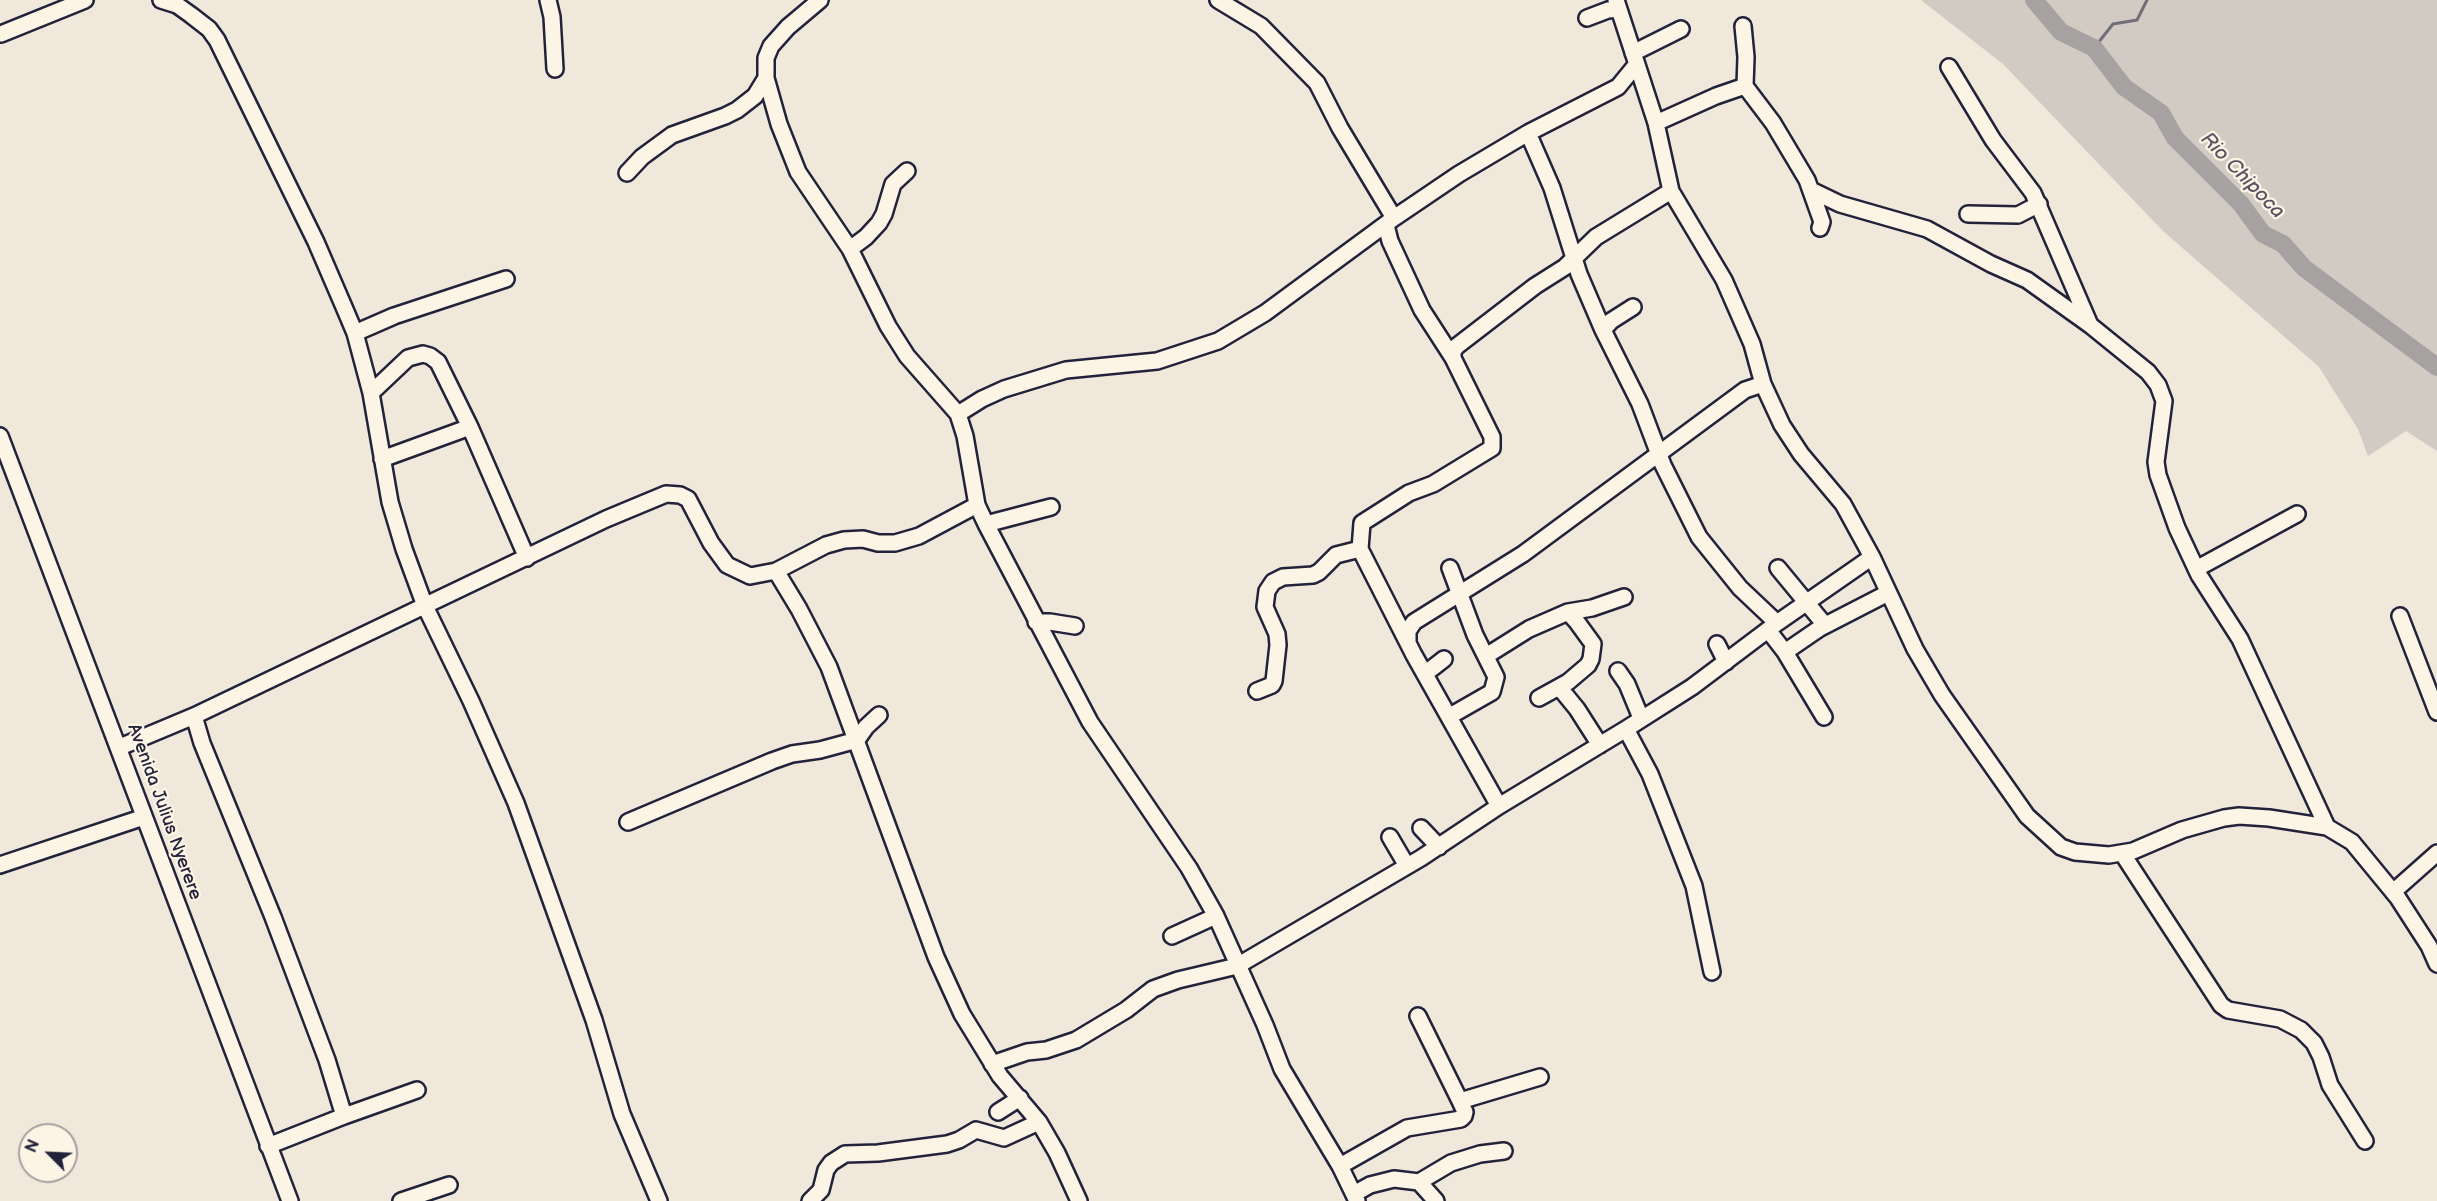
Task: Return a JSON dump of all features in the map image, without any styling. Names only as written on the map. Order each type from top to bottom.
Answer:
[{"type":"street","points":[[1,34],[85,0]]},
{"type":"street","points":[[161,0],[177,5],[209,29],[223,51],[316,242],[355,333],[371,393],[390,502],[425,606],[471,701],[516,803],[594,1020],[622,1114],[659,1201]]},
{"type":"street","points":[[548,0],[552,17],[555,69]]},
{"type":"street","points":[[820,0],[788,27],[771,46],[766,58],[766,78],[771,98],[798,172],[850,249],[879,311],[907,356],[958,414],[965,436],[977,505],[986,524],[1090,722],[1189,868],[1216,915],[1282,1069],[1356,1197],[1370,1185],[1394,1179],[1419,1182],[1451,1163],[1480,1154],[1504,1151]]},
{"type":"street","points":[[1218,0],[1261,26],[1277,45],[1311,76],[1390,222],[1390,241],[1422,310],[1452,358],[1492,437],[1492,448],[1433,484],[1409,493],[1362,523],[1360,549],[1499,807]]},
{"type":"street","points":[[1587,18],[1617,5],[1656,123],[1671,191],[1724,280],[1752,344],[1763,384],[1782,425],[1801,454],[1843,504],[1872,557],[1914,649],[1942,694],[2027,816],[2061,846],[2091,854],[2122,853],[2142,848],[2182,830],[2232,817],[2268,818],[2327,826],[2352,842],[2393,892],[2429,946],[2437,964]]},
{"type":"street","points":[[1743,26],[1746,57],[1745,86],[1773,123],[1813,191],[1822,222],[1820,228]]},
{"type":"street","points":[[1618,87],[1635,59],[1681,29]]},
{"type":"street","points":[[1949,68],[1993,140],[2027,183],[2090,325]]},
{"type":"street","points":[[627,173],[642,157],[672,135],[726,116],[755,96],[766,78]]},
{"type":"street","points":[[1656,123],[1716,96],[1745,86]]},
{"type":"street","points":[[958,414],[1004,389],[1066,370],[1157,361],[1218,340],[1265,313],[1459,174],[1528,133],[1618,87],[1644,90]]},
{"type":"street","points":[[755,96],[766,95],[771,98]]},
{"type":"street","points":[[1528,133],[1552,188],[1574,257],[1603,330],[1640,404],[1662,459],[1704,543],[1772,627],[1824,717]]},
{"type":"street","points":[[850,249],[879,223],[893,184],[907,171]]},
{"type":"street","points":[[1452,358],[1453,351],[1463,341],[1535,286],[1565,267],[1603,231],[1671,191]]},
{"type":"street","points":[[1813,191],[1840,204],[1927,229],[1991,264],[2027,280],[2090,325],[2148,372],[2164,395],[2156,462],[2158,475],[2177,528],[2196,569],[2240,639],[2327,826]]},
{"type":"street","points":[[1968,214],[2018,214],[2038,204]]},
{"type":"street","points":[[355,333],[394,316],[506,279]]},
{"type":"street","points":[[1603,330],[1611,321],[1633,307]]},
{"type":"street","points":[[371,393],[408,358],[423,354],[438,362],[470,427],[527,558]]},
{"type":"street","points":[[1408,641],[1408,632],[1414,622],[1558,529],[1646,462],[1662,459],[1686,432],[1745,390],[1763,384]]},
{"type":"street","points":[[382,459],[470,427]]},
{"type":"street","name":"Avenida Julius Nyerere","points":[[0,436],[120,747],[144,817],[290,1201]]},
{"type":"street","points":[[120,747],[194,716],[606,519],[666,494],[674,493],[688,500],[711,543],[727,565],[750,576],[776,571],[826,545],[844,540],[862,539],[878,543],[895,543],[919,536],[977,505]]},
{"type":"street","points":[[986,524],[1051,507]]},
{"type":"street","points":[[2196,569],[2297,514]]},
{"type":"street","points":[[1257,691],[1272,686],[1274,681],[1277,634],[1265,607],[1267,591],[1273,582],[1283,577],[1314,575],[1336,555],[1360,549]]},
{"type":"street","points":[[992,1064],[1027,1052],[1046,1050],[1076,1040],[1126,1010],[1153,989],[1178,980],[1237,966],[1439,847],[1692,687],[1806,602],[1872,557]]},
{"type":"street","points":[[1450,568],[1475,635],[1496,677],[1492,692],[1450,716]]},
{"type":"street","points":[[1778,568],[1825,625]]},
{"type":"street","points":[[776,571],[829,667],[936,957],[962,1014],[992,1064],[1039,1122],[1057,1153],[1079,1201]]},
{"type":"street","points":[[1785,652],[1825,625],[1888,593]]},
{"type":"street","points":[[1486,656],[1529,629],[1568,612],[1592,608],[1624,597]]},
{"type":"street","points":[[1539,698],[1559,687],[1588,665],[1593,652],[1593,644],[1568,612]]},
{"type":"street","points":[[2400,616],[2437,712]]},
{"type":"street","points":[[1396,617],[1402,621],[1414,622]]},
{"type":"street","points":[[1036,622],[1075,626]]},
{"type":"street","points":[[1717,644],[1726,662]]},
{"type":"street","points":[[1426,674],[1444,659]]},
{"type":"street","points":[[1618,671],[1627,684],[1641,718]]},
{"type":"street","points":[[1559,687],[1573,702],[1600,745]]},
{"type":"street","points":[[194,716],[202,743],[273,917],[327,1060],[344,1116]]},
{"type":"street","points":[[628,822],[772,761],[792,754],[857,741],[866,727],[879,716]]},
{"type":"street","points":[[1626,729],[1650,774],[1694,886],[1712,972]]},
{"type":"street","points":[[0,865],[144,817]]},
{"type":"street","points":[[1421,828],[1439,847]]},
{"type":"street","points":[[1390,837],[1407,866]]},
{"type":"street","points":[[2122,853],[2221,1005],[2228,1010],[2280,1019],[2301,1030],[2314,1043],[2330,1085],[2365,1141]]},
{"type":"street","points":[[2393,892],[2437,853]]},
{"type":"street","points":[[1172,936],[1216,915]]},
{"type":"street","points":[[1340,1166],[1407,1128],[1461,1119],[1465,1112],[1418,1016]]},
{"type":"street","points":[[1460,1101],[1540,1077]]},
{"type":"street","points":[[268,1146],[417,1090]]},
{"type":"street","points":[[998,1112],[1020,1098]]},
{"type":"street","points":[[810,1201],[821,1190],[826,1170],[831,1163],[845,1154],[878,1154],[947,1143],[959,1140],[976,1130],[1004,1138],[1039,1122]]},
{"type":"street","points":[[1419,1182],[1436,1201]]},
{"type":"street","points":[[401,1201],[450,1185]]},
{"type":"shaded area","points":[[1921,0],[2437,0],[2437,451],[2406,431],[2368,456],[2358,429],[2319,367],[2163,231],[2003,64]]},
{"type":"waterway","name":"Rio Chipoca","points":[[2034,0],[2061,32],[2094,48],[2124,87],[2161,113],[2175,138],[2241,204],[2263,234],[2283,244],[2304,268],[2437,367]]},
{"type":"waterway","points":[[2094,48],[2113,24],[2137,20],[2147,0]]}]
